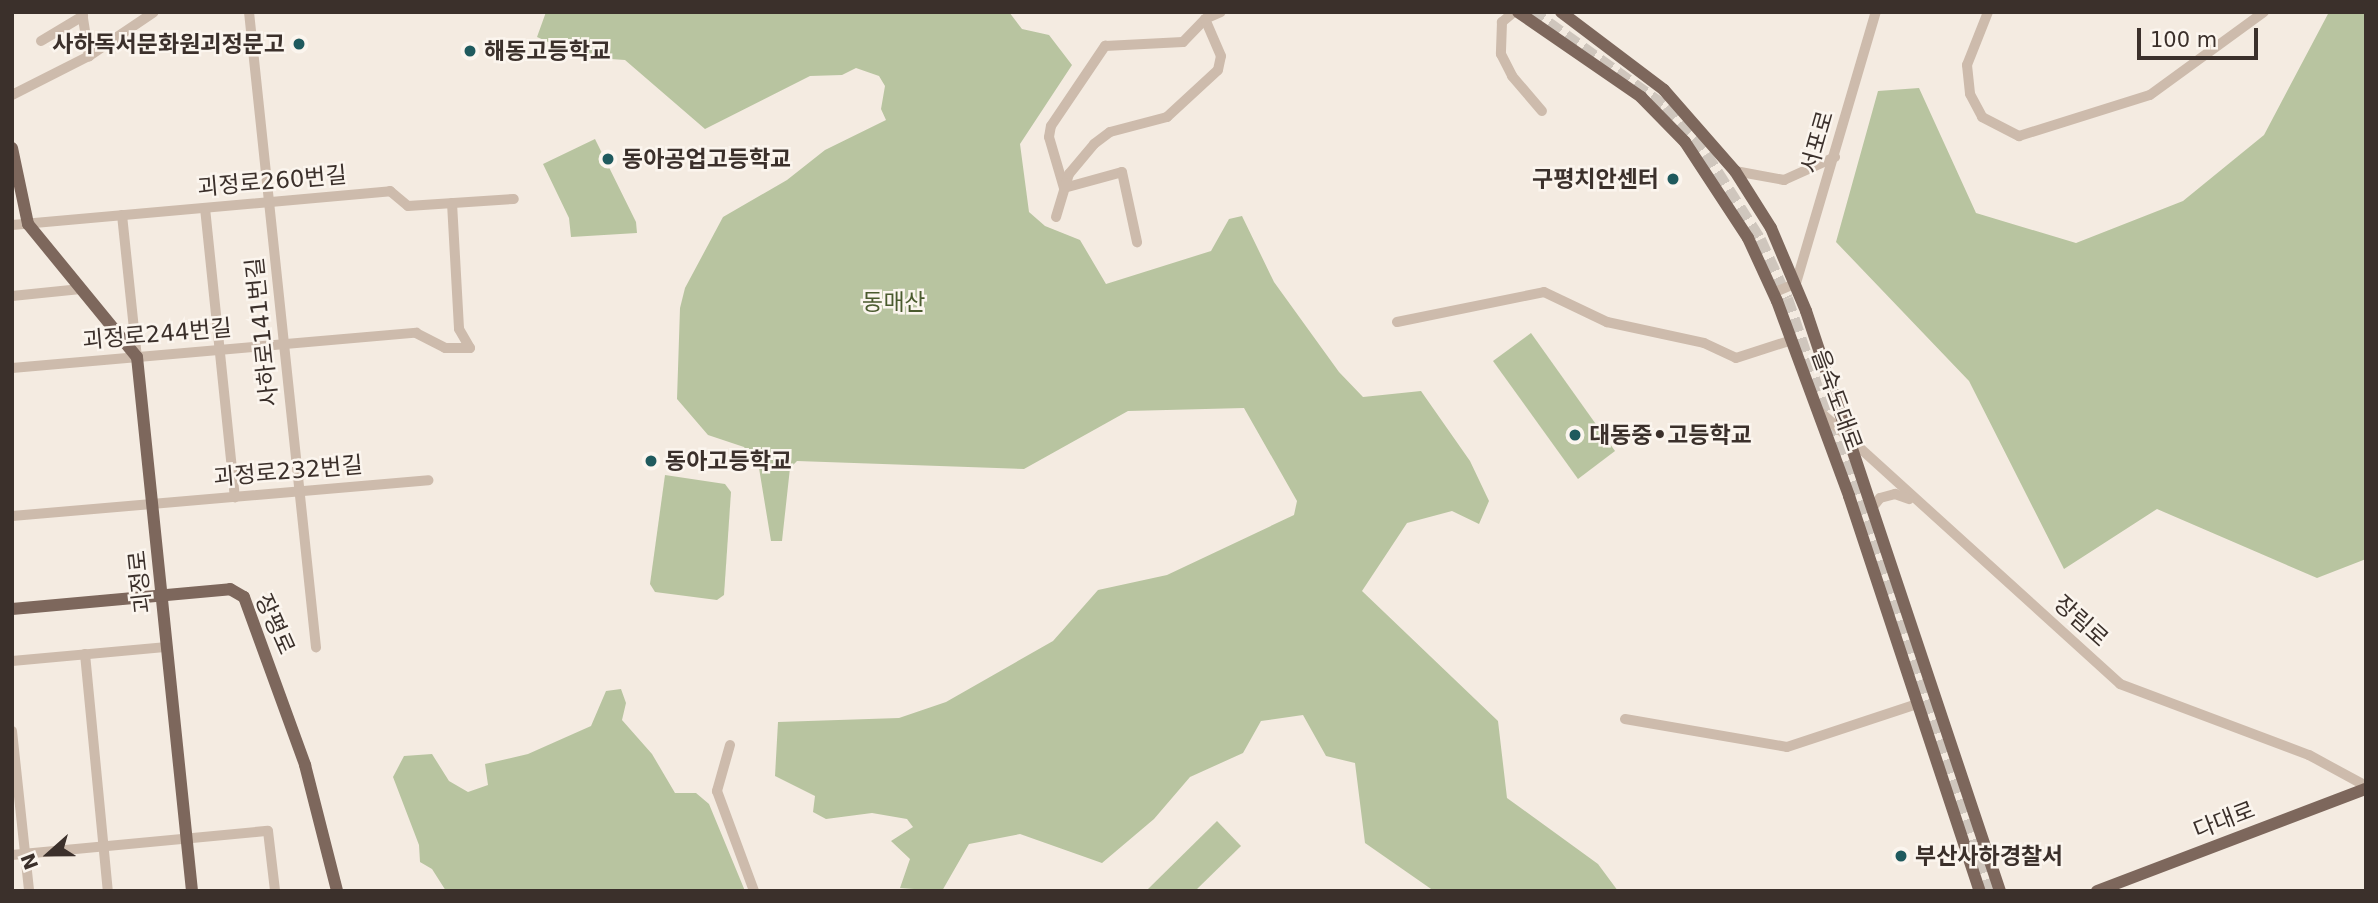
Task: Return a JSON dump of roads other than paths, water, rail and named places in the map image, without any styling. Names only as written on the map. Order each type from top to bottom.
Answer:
[{"type":"main road","name":"을숙도대로","points":[[1516,12],[1641,97],[1685,142],[1748,238],[1773,293],[1818,410],[1980,891]]},
{"type":"main road","name":"을숙도대로","points":[[1561,12],[1664,90],[1735,171],[1771,228],[1796,283],[2000,891]]},
{"type":"main road","points":[[12,148],[28,224],[137,357]]},
{"type":"main road","name":"괴정로","points":[[137,357],[192,891]]},
{"type":"main road","name":"장평로","points":[[12,609],[230,589],[244,597],[305,765],[337,891]]},
{"type":"main road","name":"다대로","points":[[2097,891],[2366,787]]},
{"type":"main road","points":[[1994,872],[2010,891]]},
{"type":"street","points":[[12,95],[89,56],[154,12]]},
{"type":"street","name":"사하로141번길","points":[[249,12],[316,647]]},
{"type":"street","points":[[1064,188],[1049,137],[1051,126],[1105,46],[1183,42],[1205,19],[1221,12]]},
{"type":"street","points":[[1516,12],[1502,22],[1501,54],[1512,76],[1542,111]]},
{"type":"street","name":"서포로","points":[[1796,283],[1877,12]]},
{"type":"street","points":[[1988,12],[1967,65],[1970,94],[1982,117],[2019,136],[2150,95],[2264,12]]},
{"type":"street","points":[[41,41],[83,14],[89,56]]},
{"type":"street","points":[[1056,217],[1064,188],[1080,158],[1110,132],[1167,117],[1211,78],[1221,56],[1205,19]]},
{"type":"street","points":[[1735,171],[1784,180],[1835,157]]},
{"type":"street","points":[[1064,188],[1122,172],[1137,242]]},
{"type":"street","name":"괴정로260번길","points":[[28,224],[390,191],[408,206],[514,199]]},
{"type":"street","name":"괴정로244번길","points":[[12,368],[416,333],[445,348],[470,348],[459,329],[452,204]]},
{"type":"street","points":[[205,208],[235,497]]},
{"type":"street","points":[[122,215],[137,357]]},
{"type":"street","points":[[12,225],[28,224]]},
{"type":"street","points":[[1773,293],[1796,283]]},
{"type":"street","points":[[12,296],[81,289]]},
{"type":"street","points":[[1397,322],[1544,292],[1607,322],[1704,343],[1736,358],[1792,340]]},
{"type":"street","name":"장림로","points":[[1818,410],[1912,500],[2120,684],[2309,755],[2366,787]]},
{"type":"street","name":"괴정로232번길","points":[[12,516],[428,480]]},
{"type":"street","points":[[1872,508],[1880,498],[1895,494],[1912,500]]},
{"type":"street","points":[[12,661],[167,647]]},
{"type":"street","points":[[85,654],[108,891]]},
{"type":"street","points":[[1625,719],[1787,747],[1917,704]]},
{"type":"street","points":[[12,731],[29,891]]},
{"type":"street","points":[[730,745],[717,791],[754,891]]},
{"type":"street","points":[[12,855],[268,831],[275,891]]},
{"type":"tunnel","points":[[1531,12],[1665,108],[1705,155],[1759,240],[1786,299],[1826,417]]},
{"type":"tunnel","points":[[1834,421],[1992,891]]},
{"type":"place","name":"사하독서문화원괴정문고","points":[[299,44]]},
{"type":"place","name":"해동고등학교","points":[[470,51]]},
{"type":"place","name":"동아공업고등학교","points":[[608,159]]},
{"type":"place","name":"구평치안센터","points":[[1673,179]]},
{"type":"place","name":"대동중•고등학교","points":[[1575,435]]},
{"type":"place","name":"동아고등학교","points":[[651,461]]},
{"type":"place","name":"부산사하경찰서","points":[[1901,856]]},
{"type":"park label","name":"동매산","points":[[894,302]]}]
